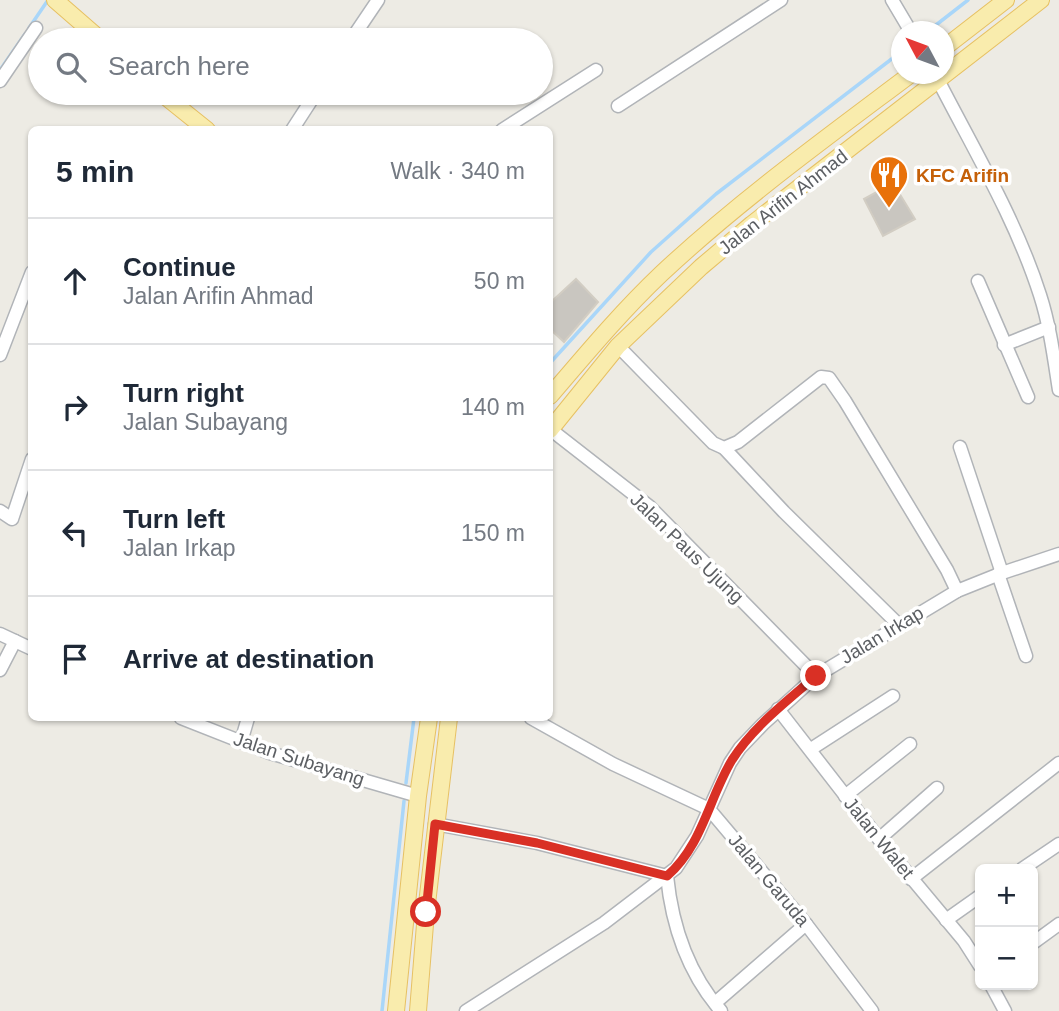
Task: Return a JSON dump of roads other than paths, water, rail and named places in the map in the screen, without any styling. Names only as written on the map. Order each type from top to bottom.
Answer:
[{"type":"main road","points":[[954,40],[1006,0]]},
{"type":"main road","name":"Jalan Arifin Ahmad","points":[[954,68],[1041,0]]},
{"type":"main road","points":[[57,2],[87,28]]},
{"type":"main road","name":"Jalan Arifin Ahmad","points":[[553,388],[661,274],[733,209],[898,84]]},
{"type":"main road","name":"Jalan Arifin Ahmad","points":[[553,426],[618,346],[701,268],[794,191],[933,84]]},
{"type":"main road","points":[[176,105],[202,126]]},
{"type":"main road","points":[[780,173],[794,191]]},
{"type":"main road","points":[[396,1011],[418,796],[429,721]]},
{"type":"main road","points":[[418,1011],[435,824],[449,721]]},
{"type":"street","points":[[359,28],[378,0]]},
{"type":"street","points":[[618,106],[781,0]]},
{"type":"street","points":[[892,0],[904,21]]},
{"type":"street","points":[[0,81],[28,40]]},
{"type":"street","points":[[553,97],[596,70]]},
{"type":"street","points":[[940,84],[998,196],[1040,294],[1049,327],[1059,390]]},
{"type":"street","points":[[295,126],[308,105]]},
{"type":"street","points":[[508,126],[541,105]]},
{"type":"street","points":[[978,281],[1028,397]]},
{"type":"street","points":[[0,355],[28,282]]},
{"type":"street","points":[[1004,345],[1049,327]]},
{"type":"street","points":[[618,346],[713,443],[724,448],[784,512],[898,624]]},
{"type":"street","points":[[724,448],[738,442],[821,377],[827,377],[845,401],[957,591]]},
{"type":"street","name":"Jalan Paus Ujung","points":[[553,432],[650,508],[816,676]]},
{"type":"street","points":[[960,447],[1026,656]]},
{"type":"street","points":[[0,511],[12,519],[28,471]]},
{"type":"street","name":"Jalan Irkap","points":[[466,1011],[604,923],[667,876],[682,861],[740,748],[778,709],[816,676],[898,624],[957,591],[1000,573],[1059,554]]},
{"type":"street","points":[[0,634],[28,647]]},
{"type":"street","points":[[0,670],[15,641]]},
{"type":"street","points":[[811,749],[893,696]]},
{"type":"street","name":"Jalan Walet","points":[[778,709],[975,958]]},
{"type":"street","name":"Jalan Subayang","points":[[188,721],[241,742],[418,796]]},
{"type":"street","points":[[241,742],[247,721]]},
{"type":"street","name":"Jalan Garuda","points":[[536,721],[613,764],[709,809],[806,924],[872,1011]]},
{"type":"street","points":[[845,796],[910,744]]},
{"type":"street","points":[[911,879],[1059,763]]},
{"type":"street","points":[[879,839],[936,788]]},
{"type":"street","points":[[435,824],[537,843],[667,876],[673,917],[681,942],[695,974],[718,1007],[806,924]]},
{"type":"street","points":[[1029,864],[1059,844]]},
{"type":"street","points":[[946,920],[975,899]]},
{"type":"street","points":[[1038,939],[1059,924]]},
{"type":"street","points":[[994,990],[1005,1011]]},
{"type":"waterway","points":[[29,28],[48,0]]},
{"type":"waterway","points":[[941,21],[968,0]]},
{"type":"waterway","points":[[0,70],[25,34]]},
{"type":"waterway","points":[[553,360],[651,252],[716,194],[891,59]]},
{"type":"waterway","points":[[406,783],[414,721]]},
{"type":"waterway","points":[[382,1011],[404,801]]},
{"type":"place","name":"KFC Arifin","points":[[889,209]]}]
